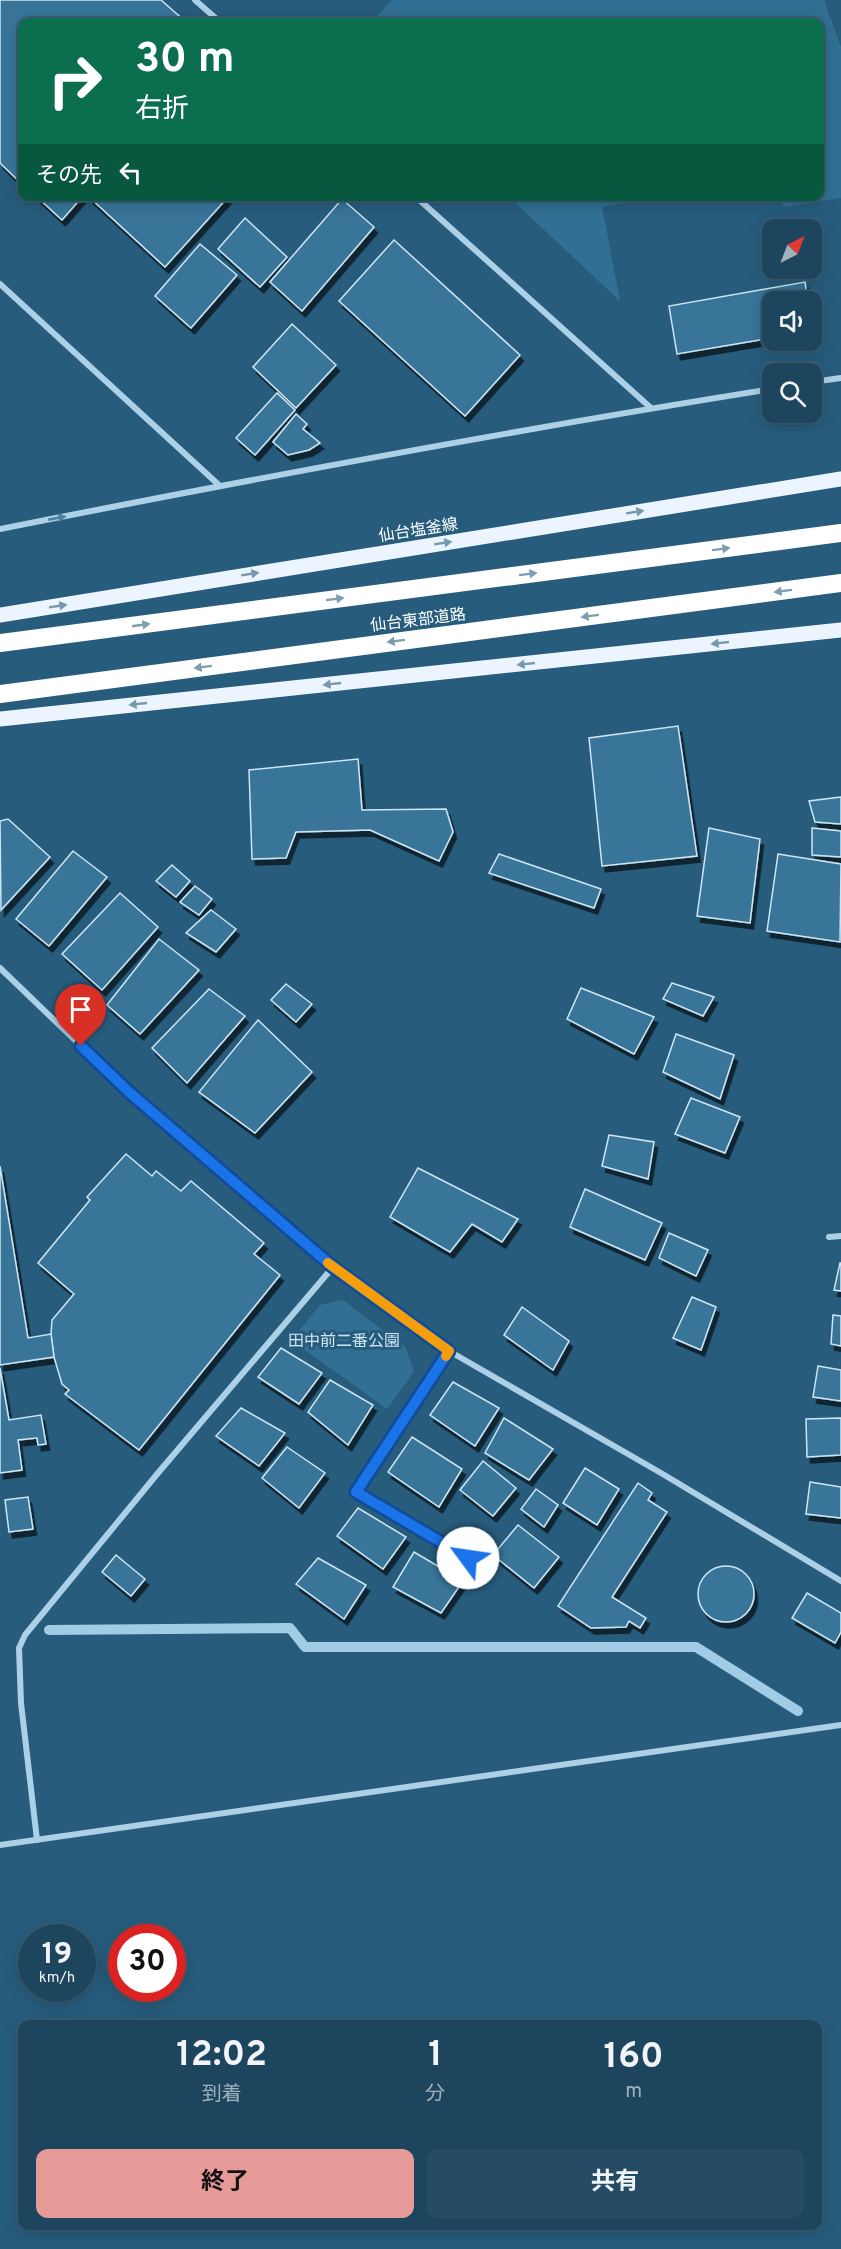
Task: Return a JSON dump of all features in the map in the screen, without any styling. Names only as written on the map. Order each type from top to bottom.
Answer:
[{"type":"highway","name":"仙台東部道路","points":[[0,644],[841,533]]},
{"type":"highway","name":"仙台東部道路","points":[[0,694],[841,583]]},
{"type":"main road","name":"仙台塩釜線","points":[[0,615],[841,478]]},
{"type":"main road","points":[[0,719],[841,630]]},
{"type":"street","points":[[195,0],[215,18]]},
{"type":"street","points":[[421,201],[651,408]]},
{"type":"street","points":[[0,284],[220,486]]},
{"type":"street","points":[[822,381],[841,378]]},
{"type":"street","points":[[0,529],[220,486],[651,408],[762,391]]},
{"type":"street","points":[[0,968],[129,1092],[333,1267],[449,1351],[661,1473],[841,1581]]},
{"type":"street","points":[[829,1237],[841,1236]]},
{"type":"street","points":[[37,1840],[21,1703],[19,1648],[25,1635],[158,1473],[333,1267]]},
{"type":"street","points":[[449,1351],[356,1492],[468,1558]]},
{"type":"street","points":[[0,1845],[841,1725]]},
{"type":"green space","points":[[392,0],[824,0],[841,47],[841,198],[824,201],[824,18],[376,18]]},
{"type":"green space","points":[[513,201],[632,201],[602,207],[620,301]]},
{"type":"green space","points":[[781,201],[822,201],[783,207]]},
{"type":"green space","name":"田中前二番公園","points":[[343,1300],[406,1348],[414,1372],[387,1409],[291,1340],[320,1305]]},
{"type":"building","points":[[0,0],[161,0],[181,18],[18,18],[18,180],[0,163]]},
{"type":"building","points":[[41,201],[79,201],[62,220]]},
{"type":"building","points":[[93,201],[224,201],[165,267]]},
{"type":"building","points":[[340,201],[344,201],[374,227],[302,311],[270,282]]},
{"type":"building","points":[[245,218],[287,257],[260,287],[218,249]]},
{"type":"building","points":[[394,240],[520,355],[465,416],[339,301]]},
{"type":"building","points":[[200,244],[237,275],[191,328],[155,296]]},
{"type":"building","points":[[805,282],[806,291],[762,291],[762,340],[677,354],[669,306]]},
{"type":"building","points":[[292,324],[336,365],[296,408],[253,367]]},
{"type":"building","points":[[277,393],[295,410],[255,455],[236,438]]},
{"type":"building","points":[[296,414],[307,424],[303,429],[320,443],[309,450],[288,455],[273,442]]},
{"type":"building","points":[[678,726],[697,856],[602,866],[589,738]]},
{"type":"building","points":[[358,759],[362,810],[446,809],[453,832],[439,861],[370,830],[296,832],[286,858],[252,859],[249,770]]},
{"type":"building","points":[[841,797],[841,824],[815,822],[809,801]]},
{"type":"building","points":[[8,819],[50,857],[1,910],[0,821]]},
{"type":"building","points":[[709,828],[760,839],[750,923],[697,916]]},
{"type":"building","points":[[812,828],[841,831],[841,857],[812,855]]},
{"type":"building","points":[[73,851],[107,877],[49,946],[16,919]]},
{"type":"building","points":[[499,854],[601,889],[594,908],[489,873]]},
{"type":"building","points":[[778,854],[841,864],[840,942],[767,931]]},
{"type":"building","points":[[172,865],[190,881],[176,897],[156,881]]},
{"type":"building","points":[[195,886],[212,899],[199,915],[180,902]]},
{"type":"building","points":[[120,893],[158,927],[102,990],[62,954]]},
{"type":"building","points":[[211,910],[236,929],[216,952],[186,933]]},
{"type":"building","points":[[159,939],[199,970],[140,1034],[107,1005]]},
{"type":"building","points":[[672,983],[714,997],[703,1016],[663,999]]},
{"type":"building","points":[[286,984],[312,1004],[296,1022],[271,1000]]},
{"type":"building","points":[[581,988],[654,1017],[634,1054],[567,1019]]},
{"type":"building","points":[[209,989],[245,1016],[187,1083],[152,1048]]},
{"type":"building","points":[[258,1020],[312,1072],[255,1133],[199,1092]]},
{"type":"building","points":[[676,1034],[734,1055],[720,1099],[663,1072]]},
{"type":"building","points":[[691,1098],[740,1117],[725,1153],[675,1134]]},
{"type":"building","points":[[609,1135],[654,1142],[648,1179],[602,1166]]},
{"type":"building","points":[[126,1154],[152,1176],[156,1171],[181,1191],[191,1181],[264,1243],[254,1254],[280,1275],[139,1450],[65,1394],[69,1390],[62,1384],[54,1357],[52,1320],[74,1294],[38,1263],[90,1200],[87,1197]]},
{"type":"building","points":[[0,1166],[28,1338],[51,1334],[54,1357],[0,1365]]},
{"type":"building","points":[[418,1168],[518,1219],[502,1242],[472,1224],[450,1252],[390,1217]]},
{"type":"building","points":[[585,1189],[662,1223],[645,1260],[570,1227]]},
{"type":"building","points":[[669,1233],[708,1250],[696,1276],[659,1258]]},
{"type":"building","points":[[841,1263],[841,1291],[834,1290]]},
{"type":"building","points":[[692,1297],[716,1307],[701,1350],[673,1338]]},
{"type":"building","points":[[522,1307],[569,1341],[553,1370],[504,1335]]},
{"type":"building","points":[[833,1315],[841,1316],[841,1346],[831,1344]]},
{"type":"building","points":[[281,1348],[322,1373],[299,1404],[258,1377]]},
{"type":"building","points":[[818,1366],[841,1370],[841,1401],[813,1397]]},
{"type":"building","points":[[0,1368],[9,1420],[41,1415],[46,1444],[38,1445],[37,1438],[18,1440],[22,1470],[0,1473]]},
{"type":"building","points":[[330,1380],[373,1405],[348,1445],[308,1412]]},
{"type":"building","points":[[453,1382],[499,1408],[475,1446],[430,1415]]},
{"type":"building","points":[[241,1408],[285,1433],[259,1466],[216,1436]]},
{"type":"building","points":[[504,1418],[553,1449],[529,1480],[485,1453]]},
{"type":"building","points":[[841,1418],[841,1455],[807,1457],[806,1419]]},
{"type":"building","points":[[412,1437],[462,1469],[439,1507],[388,1472]]},
{"type":"building","points":[[287,1447],[325,1473],[299,1508],[262,1478]]},
{"type":"building","points":[[483,1461],[516,1488],[493,1516],[460,1490]]},
{"type":"building","points":[[585,1468],[619,1489],[597,1525],[563,1503]]},
{"type":"building","points":[[810,1482],[841,1487],[841,1518],[806,1514]]},
{"type":"building","points":[[638,1483],[652,1493],[648,1500],[667,1512],[612,1597],[646,1618],[640,1628],[629,1621],[626,1627],[591,1628],[558,1606]]},
{"type":"building","points":[[536,1489],[558,1505],[544,1527],[521,1509]]},
{"type":"building","points":[[28,1497],[33,1529],[9,1532],[5,1500]]},
{"type":"building","points":[[358,1508],[406,1537],[383,1569],[337,1536]]},
{"type":"building","points":[[518,1525],[559,1557],[534,1588],[493,1555]]},
{"type":"building","points":[[414,1552],[463,1581],[441,1613],[393,1587]]},
{"type":"building","points":[[116,1555],[145,1579],[131,1596],[102,1572]]},
{"type":"building","points":[[318,1558],[366,1585],[344,1619],[296,1584]]},
{"type":"building","points":[[726,1566],[737,1568],[746,1574],[752,1583],[754,1594],[752,1605],[746,1614],[737,1620],[726,1622],[715,1620],[706,1614],[700,1605],[698,1594],[700,1583],[706,1574],[715,1568]]},
{"type":"building","points":[[807,1593],[841,1613],[841,1632],[835,1643],[792,1618]]},
{"type":"waterway","points":[[49,1630],[290,1628],[305,1647],[696,1647],[798,1711]]},
{"type":"slow traffic","points":[[328,1263],[449,1351],[446,1356]]},
{"type":"route","points":[[81,1046],[129,1092],[333,1267],[449,1351],[356,1492],[468,1558]]}]
